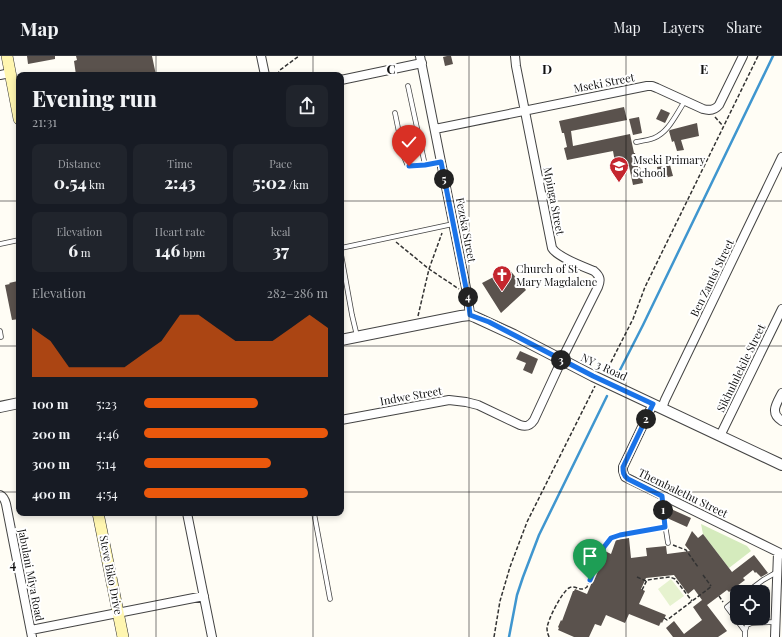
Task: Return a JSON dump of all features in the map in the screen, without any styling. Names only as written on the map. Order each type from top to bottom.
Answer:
[{"type":"main road","points":[[7,56],[8,74],[16,107]]},
{"type":"main road","name":"Steve Biko Drive","points":[[99,516],[123,637]]},
{"type":"street","points":[[261,56],[264,72]]},
{"type":"street","name":"Mpinga Street","points":[[515,56],[524,111],[552,248],[559,255],[594,271],[599,275],[600,280],[534,420],[528,426]]},
{"type":"street","name":"Mseki Street","points":[[435,129],[647,86],[657,88],[708,111],[719,105],[743,56]]},
{"type":"street","points":[[344,79],[421,60]]},
{"type":"street","name":"Fezeka Street","points":[[421,60],[454,224],[470,315]]},
{"type":"street","name":"Ben Zantsi Street","points":[[658,406],[668,393],[782,158]]},
{"type":"street","name":"Sikhululekile Street","points":[[720,436],[782,310]]},
{"type":"street","name":"NY 3 Road","points":[[344,339],[470,315],[489,322],[562,361],[782,465]]},
{"type":"street","points":[[782,393],[776,404],[775,413],[776,416],[782,421]]},
{"type":"street","name":"Indwe Street","points":[[344,419],[449,400],[478,405],[520,425],[528,426]]},
{"type":"street","points":[[3,406],[16,404]]},
{"type":"street","name":"Thembalethu Street","points":[[658,406],[623,467],[624,475],[628,479],[780,554]]},
{"type":"street","name":"Jabulani Miya Road","points":[[0,495],[3,497],[6,504],[32,634]]},
{"type":"street","points":[[188,516],[212,637]]},
{"type":"street","points":[[775,637],[777,572],[780,554]]},
{"type":"street","points":[[32,634],[118,613],[204,596]]},
{"type":"lane","points":[[408,86],[425,165]]},
{"type":"lane","points":[[636,142],[654,138],[663,132],[685,101]]},
{"type":"lane","points":[[395,113],[404,157],[407,164],[412,166],[441,162]]},
{"type":"lane","points":[[344,247],[454,224]]},
{"type":"lane","points":[[0,244],[16,241]]},
{"type":"lane","points":[[344,271],[352,315],[358,336]]},
{"type":"lane","points":[[0,331],[1,338]]},
{"type":"lane","points":[[662,496],[668,543]]},
{"type":"lane","points":[[315,516],[330,599]]},
{"type":"lane","points":[[644,531],[665,527]]},
{"type":"lane","points":[[756,585],[777,572]]},
{"type":"lane","points":[[730,605],[727,607],[745,631]]},
{"type":"lane","points":[[745,637],[747,625],[752,622],[776,622]]},
{"type":"path","points":[[279,72],[299,56]]},
{"type":"path","points":[[604,372],[608,368],[633,319],[645,287],[758,56]]},
{"type":"path","points":[[714,115],[723,126]]},
{"type":"path","points":[[417,317],[429,268],[441,234],[444,231]]},
{"type":"path","points":[[390,238],[462,291]]},
{"type":"path","points":[[494,637],[500,601],[510,568],[527,522],[596,384]]},
{"type":"path","points":[[549,637],[547,626],[563,594],[568,588],[574,587],[582,590],[587,587],[608,540],[616,535],[644,531]]},
{"type":"path","points":[[668,543],[686,550],[698,567]]},
{"type":"path","points":[[664,618],[667,620],[712,587],[703,575]]},
{"type":"path","points":[[637,577],[646,581],[670,577],[673,578],[692,601]]},
{"type":"path","points":[[642,590],[646,581]]},
{"type":"path","points":[[719,596],[727,607]]},
{"type":"green space","points":[[701,524],[747,546],[751,551],[729,568],[703,534]]},
{"type":"green space","points":[[671,579],[684,596],[670,606],[658,589]]},
{"type":"building","points":[[27,56],[55,56],[55,59],[28,64]]},
{"type":"building","points":[[76,56],[152,56],[155,72],[76,72],[74,61],[77,60]]},
{"type":"building","points":[[451,56],[453,64],[445,66],[443,57]]},
{"type":"building","points":[[624,107],[627,120],[571,131],[573,146],[630,134],[638,167],[640,167],[643,183],[633,185],[629,166],[616,168],[613,151],[567,160],[564,148],[567,147],[564,133],[562,133],[559,121]]},
{"type":"building","points":[[661,109],[670,113],[665,123],[656,119]]},
{"type":"building","points":[[639,117],[642,133],[633,135],[629,119]]},
{"type":"building","points":[[697,123],[699,136],[681,140],[684,150],[677,151],[674,141],[672,142],[669,131]]},
{"type":"building","points":[[670,165],[673,176],[659,179],[657,167]]},
{"type":"building","points":[[509,269],[526,290],[501,313],[482,283]]},
{"type":"building","points":[[16,281],[16,319],[12,320],[5,285],[10,284],[9,283]]},
{"type":"building","points":[[520,351],[538,359],[532,374],[523,370],[526,363],[516,359]]},
{"type":"building","points":[[671,509],[691,518],[687,527],[667,518],[667,515]]},
{"type":"building","points":[[692,531],[698,538],[703,534],[732,572],[754,555],[768,573],[761,577],[753,570],[743,578],[745,580],[738,585],[730,585],[730,591],[727,590],[707,605],[727,631],[718,637],[673,637],[666,628],[674,621],[684,634],[702,620],[693,607],[702,600],[694,589],[688,594],[674,575],[646,578],[641,589],[645,591],[639,604],[666,615],[659,626],[629,614],[625,623],[606,615],[601,626],[595,624],[589,637],[574,637],[558,630],[573,591],[575,589],[587,594],[605,551],[611,554],[616,540],[629,538],[631,558],[647,556],[646,548],[666,546],[667,554],[690,551],[685,545]]},
{"type":"waterway","points":[[619,372],[773,56]]},
{"type":"waterway","points":[[509,637],[517,595],[539,535],[607,396]]},
{"type":"place","name":"Mseki Primary School","points":[[619,183]]},
{"type":"place","name":"Church of St Mary Magdalene","points":[[502,292]]},
{"type":"route","points":[[409,166],[441,162],[468,298],[470,315],[489,322],[562,361],[653,404],[623,467],[623,471],[625,477],[628,479],[662,496],[665,527],[616,535],[608,540],[590,580]]}]
